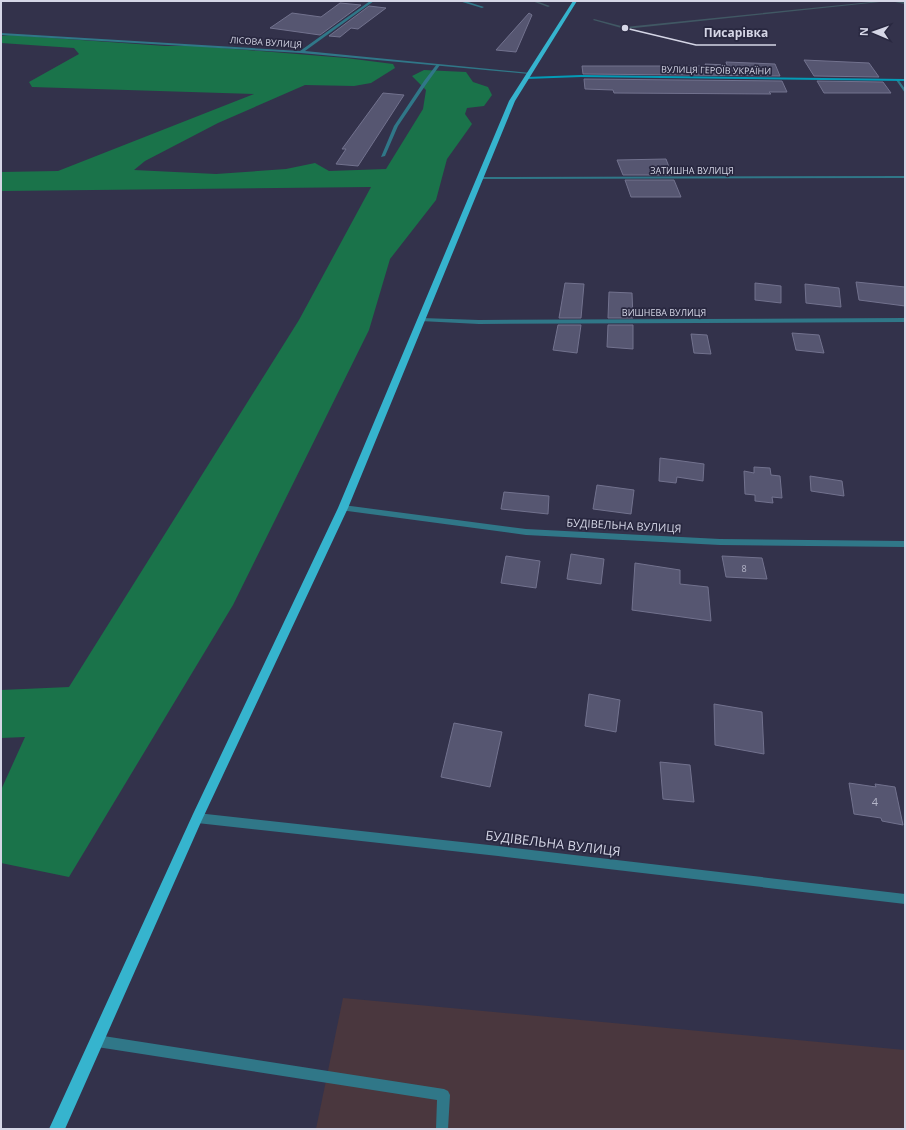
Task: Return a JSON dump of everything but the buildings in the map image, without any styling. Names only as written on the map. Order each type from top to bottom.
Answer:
[{"type":"main road","points":[[57,1129],[197,818],[343,508],[512,101],[575,1]]},
{"type":"street","points":[[301,52],[372,1]]},
{"type":"street","points":[[461,1],[482,7]]},
{"type":"street","name":"ЛІСОВА ВУЛИЦЯ","points":[[1,34],[301,52],[528,75]]},
{"type":"street","points":[[383,156],[396,126],[438,65]]},
{"type":"street","name":"ВУЛИЦЯ ГЕРОЇВ УКРАЇНИ","points":[[528,75],[905,80]]},
{"type":"street","points":[[898,80],[905,92]]},
{"type":"street","name":"ЗАТИШНА ВУЛИЦЯ","points":[[480,178],[905,177]]},
{"type":"street","name":"ВИШНЕВА ВУЛИЦЯ","points":[[422,320],[495,322],[905,320]]},
{"type":"street","name":"БУДІВЕЛЬНА ВУЛИЦЯ","points":[[343,508],[526,532],[720,542],[905,544]]},
{"type":"street","name":"БУДІВЕЛЬНА ВУЛИЦЯ","points":[[197,818],[905,898]]},
{"type":"street","points":[[97,1041],[444,1095],[442,1129]]},
{"type":"shaded area","points":[[343,998],[905,1050],[905,1129],[316,1129]]},
{"type":"green space","points":[[10,35],[165,46],[197,46],[346,58],[393,64],[395,68],[371,83],[354,86],[305,85],[218,123],[145,161],[134,170],[216,174],[286,169],[315,163],[329,171],[386,169],[423,109],[426,90],[412,76],[424,70],[466,72],[473,82],[488,87],[492,95],[484,106],[467,108],[465,114],[472,124],[447,159],[436,200],[390,259],[369,330],[233,605],[69,877],[1,863],[1,790],[25,737],[1,738],[1,690],[69,687],[299,320],[371,187],[1,191],[1,172],[58,171],[254,94],[32,87],[29,82],[79,54],[74,48],[1,43],[1,36]]},
{"type":"waterway","points":[[533,1],[549,6]]},
{"type":"waterway","points":[[594,20],[625,28],[888,1]]},
{"type":"waterway","points":[[895,1],[905,3]]},
{"type":"place","name":"Писарівка","points":[[625,28]]}]
